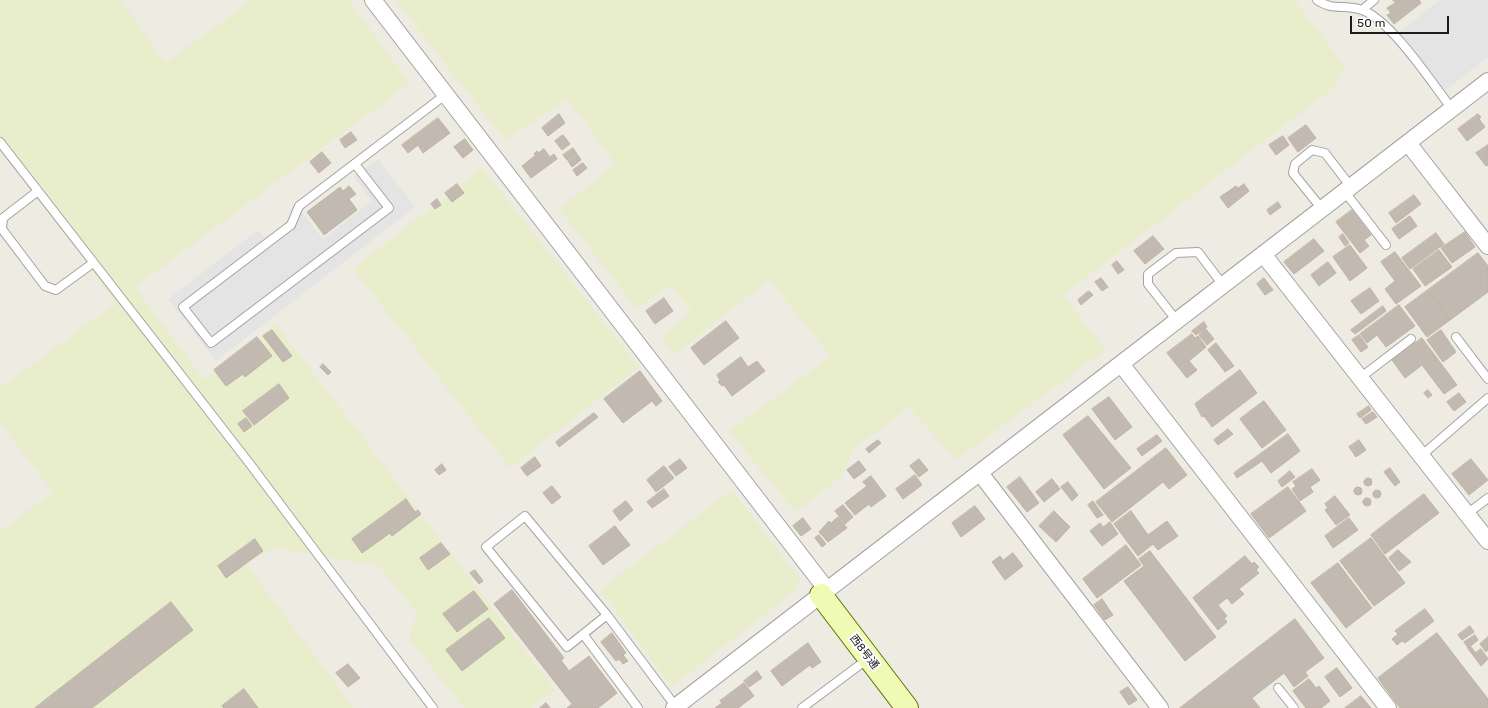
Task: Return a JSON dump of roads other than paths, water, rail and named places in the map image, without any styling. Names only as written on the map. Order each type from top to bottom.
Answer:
[{"type":"street","points":[[373,0],[824,592]]},
{"type":"street","points":[[675,707],[1452,109],[1486,88]]},
{"type":"street","points":[[1408,143],[1488,246]]},
{"type":"street","points":[[1263,254],[1488,542]]},
{"type":"street","points":[[1121,364],[1388,708]]},
{"type":"street","points":[[980,473],[1160,708]]},
{"type":"street","name":"西8号通","points":[[824,592],[869,658],[907,708]]},
{"type":"lane","points":[[1317,0],[1326,6],[1362,10],[1389,27],[1452,109]]},
{"type":"lane","points":[[1362,10],[1374,0]]},
{"type":"lane","points":[[355,164],[388,208],[211,343],[183,307],[291,226],[299,206],[446,94]]},
{"type":"lane","points":[[0,142],[250,464],[433,708]]},
{"type":"lane","points":[[1322,209],[1293,173],[1295,164],[1312,150],[1325,152],[1386,245]]},
{"type":"lane","points":[[38,191],[3,218],[2,229],[45,286],[56,290],[93,263]]},
{"type":"lane","points":[[1177,321],[1148,284],[1148,274],[1176,253],[1198,252],[1223,285]]},
{"type":"lane","points":[[1456,337],[1488,379]]},
{"type":"lane","points":[[1360,378],[1411,339]]},
{"type":"lane","points":[[1421,456],[1488,398]]},
{"type":"lane","points":[[1467,514],[1488,498]]},
{"type":"lane","points":[[607,615],[566,647],[486,548],[525,516],[607,615],[675,707]]},
{"type":"lane","points":[[583,634],[638,708]]},
{"type":"lane","points":[[802,708],[869,658]]},
{"type":"lane","points":[[1278,688],[1294,708]]}]
